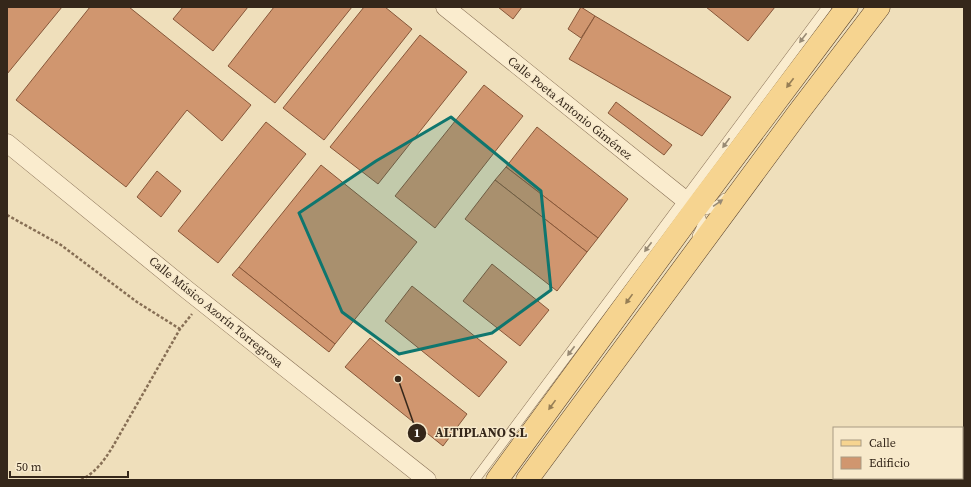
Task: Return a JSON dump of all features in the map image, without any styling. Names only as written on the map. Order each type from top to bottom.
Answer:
[{"type":"main road","points":[[497,480],[690,203],[847,7]]},
{"type":"main road","points":[[526,479],[596,387],[798,113],[879,7]]},
{"type":"street","name":"Calle Poeta Antonio Giménez","points":[[445,7],[690,203]]},
{"type":"street","name":"Calle Músico Azorín Torregrosa","points":[[7,143],[202,302],[427,480]]},
{"type":"lane","points":[[475,480],[690,203],[827,7]]},
{"type":"lane","points":[[690,203],[706,210],[718,205],[728,196],[776,131],[786,121],[798,113],[807,90],[869,7]]},
{"type":"lane","points":[[596,387],[601,370],[610,354],[695,240],[701,229],[702,220],[690,203]]},
{"type":"path","points":[[7,215],[61,245],[137,302],[180,329]]},
{"type":"path","points":[[81,480],[92,474],[98,468],[112,448],[180,329],[202,302]]},
{"type":"highlighted area","points":[[451,117],[541,191],[551,290],[492,333],[399,354],[342,312],[299,213],[376,161]]},
{"type":"building","points":[[7,7],[62,7],[7,74]]},
{"type":"building","points":[[90,7],[129,7],[251,105],[222,141],[187,110],[126,187],[16,100]]},
{"type":"building","points":[[183,7],[248,7],[213,51],[173,19]]},
{"type":"building","points":[[274,7],[352,7],[275,103],[228,66]]},
{"type":"building","points":[[364,7],[385,7],[412,29],[324,140],[283,108]]},
{"type":"building","points":[[498,7],[522,7],[513,19]]},
{"type":"building","points":[[581,7],[595,16],[581,38],[568,29]]},
{"type":"building","points":[[706,7],[775,7],[748,41]]},
{"type":"building","points":[[595,16],[731,97],[702,136],[569,59]]},
{"type":"building","points":[[420,35],[467,72],[378,184],[330,147]]},
{"type":"building","points":[[484,85],[523,116],[435,228],[395,196]]},
{"type":"building","points":[[616,102],[672,145],[664,155],[608,113]]},
{"type":"building","points":[[266,122],[306,154],[218,263],[178,231]]},
{"type":"building","points":[[537,127],[628,199],[598,238],[506,167]]},
{"type":"building","points":[[321,165],[417,242],[335,344],[239,267]]},
{"type":"building","points":[[506,167],[598,238],[587,252],[495,180]]},
{"type":"building","points":[[157,171],[181,191],[161,217],[137,197]]},
{"type":"building","points":[[495,180],[587,252],[557,291],[465,219]]},
{"type":"building","points":[[492,264],[549,310],[520,346],[463,301]]},
{"type":"building","points":[[239,267],[335,344],[329,352],[232,275]]},
{"type":"building","points":[[412,286],[507,362],[479,397],[385,321]]},
{"type":"building","points":[[370,338],[467,414],[443,446],[345,367]]},
{"type":"place","name":"ALTIPLANO S.L","points":[[398,379]]}]
